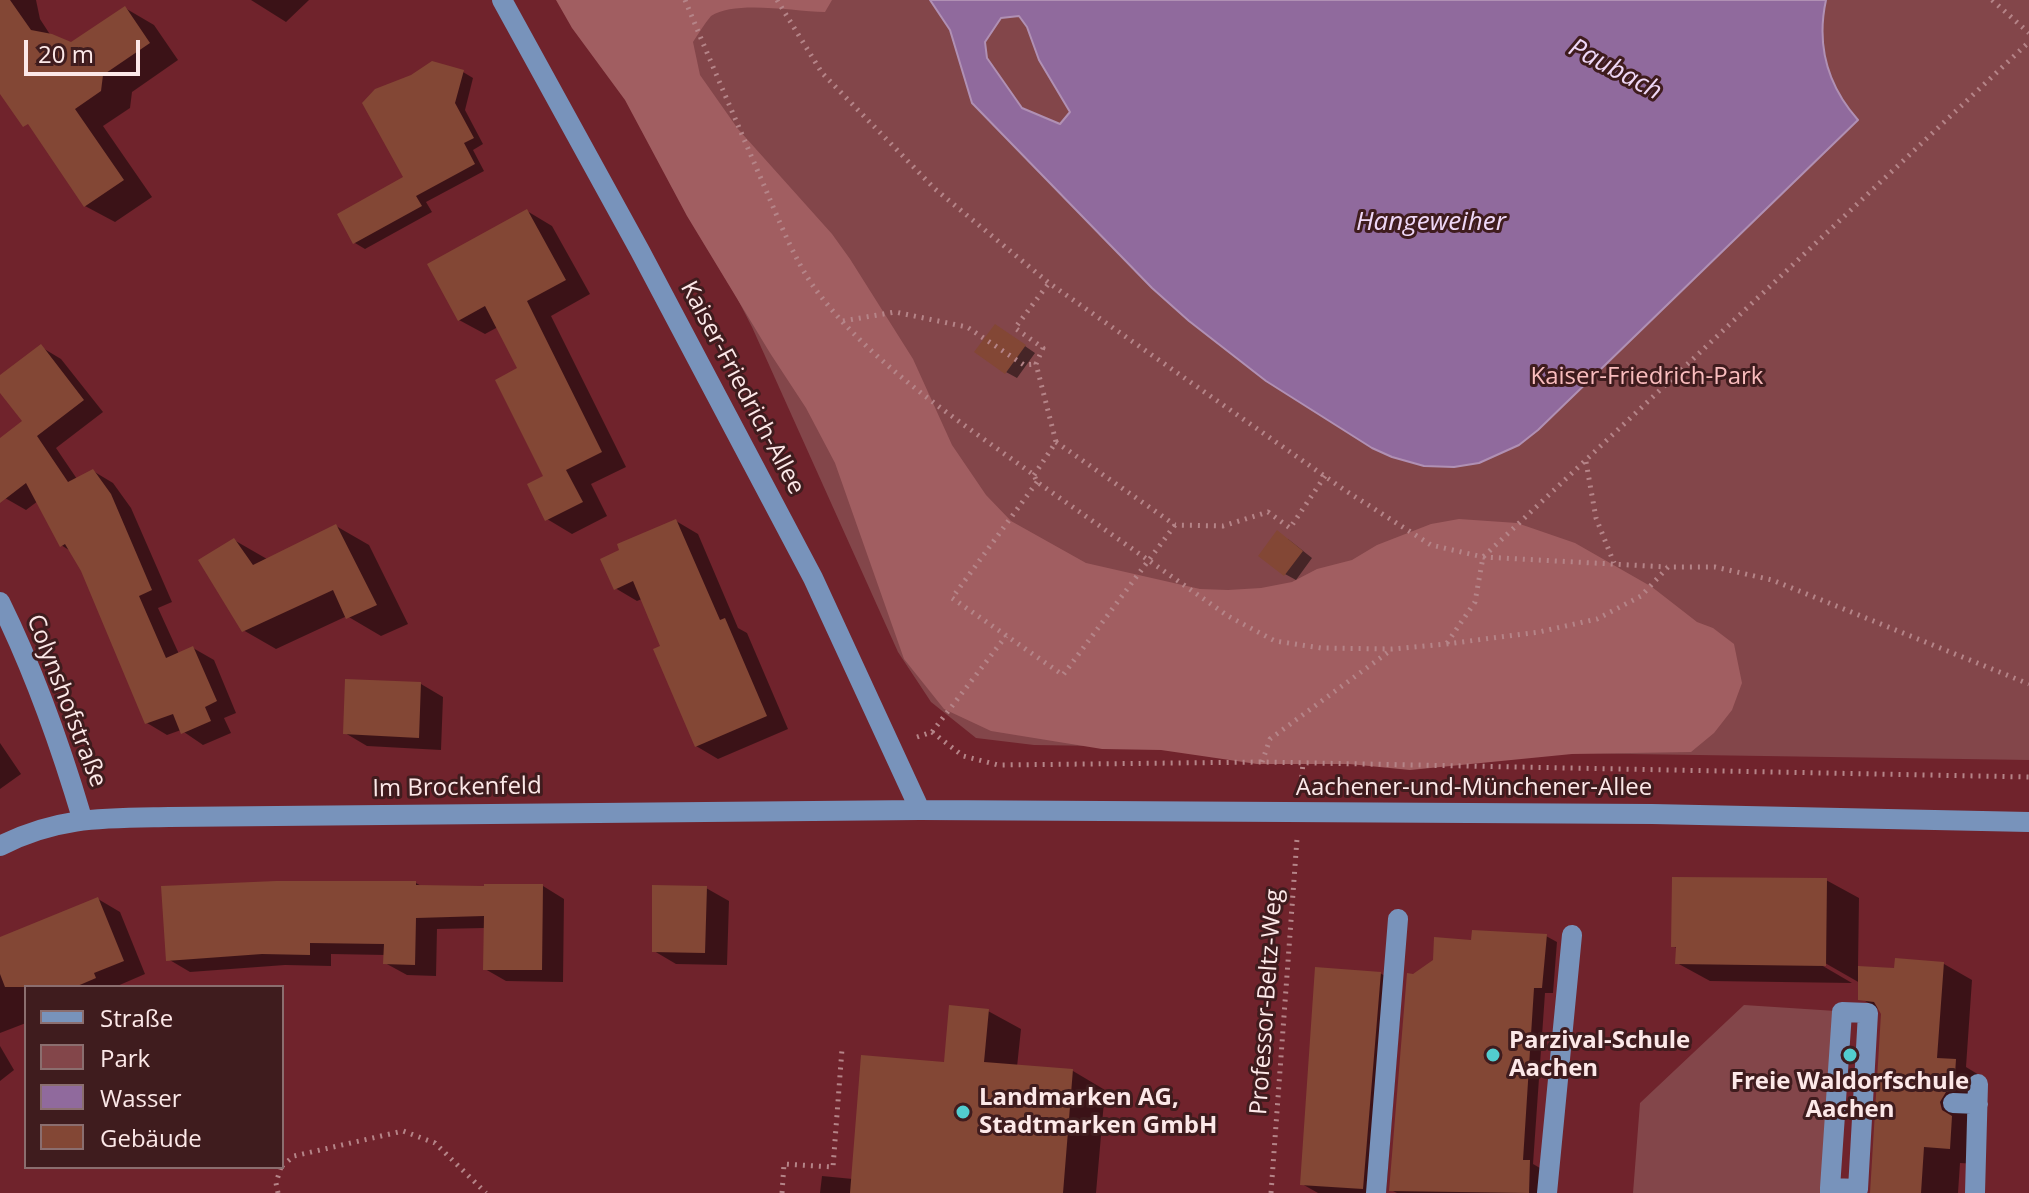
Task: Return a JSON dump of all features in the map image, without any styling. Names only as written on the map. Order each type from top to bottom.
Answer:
[{"type":"street","name":"Kaiser-Friedrich-Allee","points":[[502,0],[640,251],[813,578],[920,810]]},
{"type":"street","name":"Colynshofstraße","points":[[0,602],[19,641],[58,741],[82,818]]},
{"type":"street","name":"Im Brockenfeld","points":[[0,846],[37,830],[82,818],[920,810]]},
{"type":"street","name":"Aachener-und-Münchener-Allee","points":[[920,810],[1652,814],[2029,822]]},
{"type":"street","points":[[1376,1193],[1398,919]]},
{"type":"street","points":[[1547,1193],[1572,935]]},
{"type":"street","points":[[1842,1012],[1868,1013],[1858,1189],[1830,1190],[1842,1012]]},
{"type":"street","points":[[1953,1103],[1978,1094],[1975,1193]]},
{"type":"path","points":[[685,0],[782,226],[815,288],[843,321],[874,354],[942,408],[1228,616],[1275,641],[1321,648],[1392,649],[1446,644],[1539,632],[1597,619],[1641,596],[1668,567]]},
{"type":"path","points":[[777,0],[822,73],[935,189],[1049,283],[1325,476],[1431,545],[1483,557],[1715,567],[1772,580],[2029,684]]},
{"type":"path","points":[[1992,0],[2029,33]]},
{"type":"path","points":[[1446,644],[1475,602],[1483,557],[2029,42]]},
{"type":"path","points":[[1049,283],[1015,328],[1043,348],[1036,364],[1056,442],[1175,525],[1223,526],[1268,512],[1290,528],[1325,476]]},
{"type":"path","points":[[843,321],[895,312],[967,327],[1024,365],[1036,364]]},
{"type":"path","points":[[1056,442],[1036,478],[952,598],[1006,636],[1063,675],[1175,525]]},
{"type":"path","points":[[1586,462],[1596,518],[1614,563]]},
{"type":"path","points":[[895,757],[920,734],[932,732],[1006,636]]},
{"type":"path","points":[[1262,762],[1270,739],[1392,649]]},
{"type":"path","points":[[932,732],[963,756],[998,765],[1262,762],[2029,777]]},
{"type":"path","name":"Professor-Beltz-Weg","points":[[1271,1193],[1300,813]]},
{"type":"path","points":[[782,1193],[784,1164],[833,1167],[842,1049]]},
{"type":"path","points":[[284,1164],[294,1156],[403,1131],[435,1143],[486,1193]]},
{"type":"path","points":[[278,1193],[276,1183],[280,1169]]},
{"type":"green space","name":"Kaiser-Friedrich-Park","points":[[578,0],[2029,0],[2029,760],[1034,745],[976,738],[931,702],[898,652],[752,327]]},
{"type":"green space","points":[[1744,1005],[1836,1011],[1825,1193],[1633,1193],[1640,1103]]},
{"type":"shaded area","points":[[556,0],[832,0],[825,12],[749,7],[721,11],[711,16],[693,42],[700,75],[738,129],[832,234],[850,259],[913,359],[952,445],[986,495],[1011,521],[1086,563],[1200,589],[1228,590],[1292,582],[1317,569],[1352,560],[1377,545],[1431,524],[1459,519],[1517,523],[1575,543],[1652,587],[1697,622],[1713,628],[1734,644],[1742,683],[1732,710],[1714,733],[1691,752],[1572,754],[1410,770],[1349,764],[1257,764],[1161,750],[1102,749],[991,731],[944,709],[904,659],[835,463],[806,408],[687,216],[625,100],[572,28]]},
{"type":"water","name":"Hangeweiher","points":[[930,0],[1826,0],[1822,33],[1827,64],[1839,93],[1858,120],[1538,430],[1519,445],[1479,463],[1454,467],[1424,466],[1372,448],[1266,381],[1152,288],[972,103],[950,30]],"holes":[[[1019,16],[1027,27],[1039,60],[1070,112],[1060,124],[1022,108],[987,58],[985,42],[1001,18]]]},
{"type":"building","points":[[0,0],[10,0],[31,30],[71,42],[125,6],[150,43],[103,75],[101,91],[75,109],[124,180],[84,207],[28,124],[23,127],[0,94]]},
{"type":"building","points":[[432,61],[464,70],[455,103],[474,138],[464,143],[475,164],[416,196],[422,206],[353,244],[337,214],[403,177],[362,103],[375,89],[411,75]]},
{"type":"building","points":[[527,209],[566,280],[527,301],[602,452],[566,470],[583,502],[545,521],[527,484],[543,476],[495,380],[517,368],[485,306],[458,321],[427,264]]},
{"type":"building","points":[[995,324],[1026,345],[1005,374],[974,352]]},
{"type":"building","points":[[41,344],[84,400],[37,436],[68,482],[93,469],[111,494],[152,590],[139,596],[166,658],[193,646],[217,701],[205,707],[211,721],[181,734],[173,714],[145,724],[81,571],[65,544],[60,547],[26,483],[0,503],[0,438],[22,421],[0,393],[0,375]]},
{"type":"building","points":[[676,519],[720,620],[725,618],[767,716],[695,747],[653,649],[660,646],[633,581],[614,590],[600,559],[619,550],[617,544]]},
{"type":"building","points":[[336,524],[377,605],[346,619],[333,590],[242,632],[198,560],[234,538],[253,565]]},
{"type":"building","points":[[1277,530],[1303,551],[1284,576],[1258,556]]},
{"type":"building","points":[[345,679],[421,682],[419,738],[343,734]]},
{"type":"building","points":[[1672,877],[1827,878],[1826,966],[1675,964],[1676,947],[1671,947]]},
{"type":"building","points":[[276,881],[416,881],[416,885],[484,886],[543,884],[542,970],[483,970],[484,916],[416,918],[415,965],[383,964],[384,944],[310,943],[310,955],[262,954],[166,961],[161,886]]},
{"type":"building","points":[[652,885],[707,886],[705,953],[652,952]]},
{"type":"building","points":[[98,897],[124,961],[94,973],[96,978],[80,985],[5,987],[0,974],[0,937]]},
{"type":"building","points":[[1472,930],[1547,934],[1542,988],[1534,988],[1523,1160],[1530,1160],[1529,1193],[1389,1191],[1407,973],[1413,974],[1433,960],[1434,937],[1471,940]]},
{"type":"building","points":[[1895,958],[1944,962],[1937,1058],[1956,1059],[1954,1090],[1946,1092],[1940,1102],[1942,1110],[1952,1116],[1950,1149],[1924,1147],[1921,1193],[1870,1193],[1881,1014],[1874,1002],[1858,1000],[1858,966],[1894,968]]},
{"type":"building","points":[[1315,967],[1381,972],[1363,1189],[1300,1185]]},
{"type":"building","name":"Landmarken AG, Stadtmarken GmbH","points":[[949,1005],[989,1009],[984,1062],[1073,1069],[1063,1193],[850,1193],[861,1055],[944,1062]]},
{"type":"place","name":"Parzival-Schule Aachen","points":[[1493,1055]]},
{"type":"place","name":"Freie Waldorfschule Aachen","points":[[1850,1055]]},
{"type":"place","name":"Landmarken AG, Stadtmarken GmbH","points":[[963,1112]]},
{"type":"water label","name":"Paubach","points":[[1615,70]]}]
